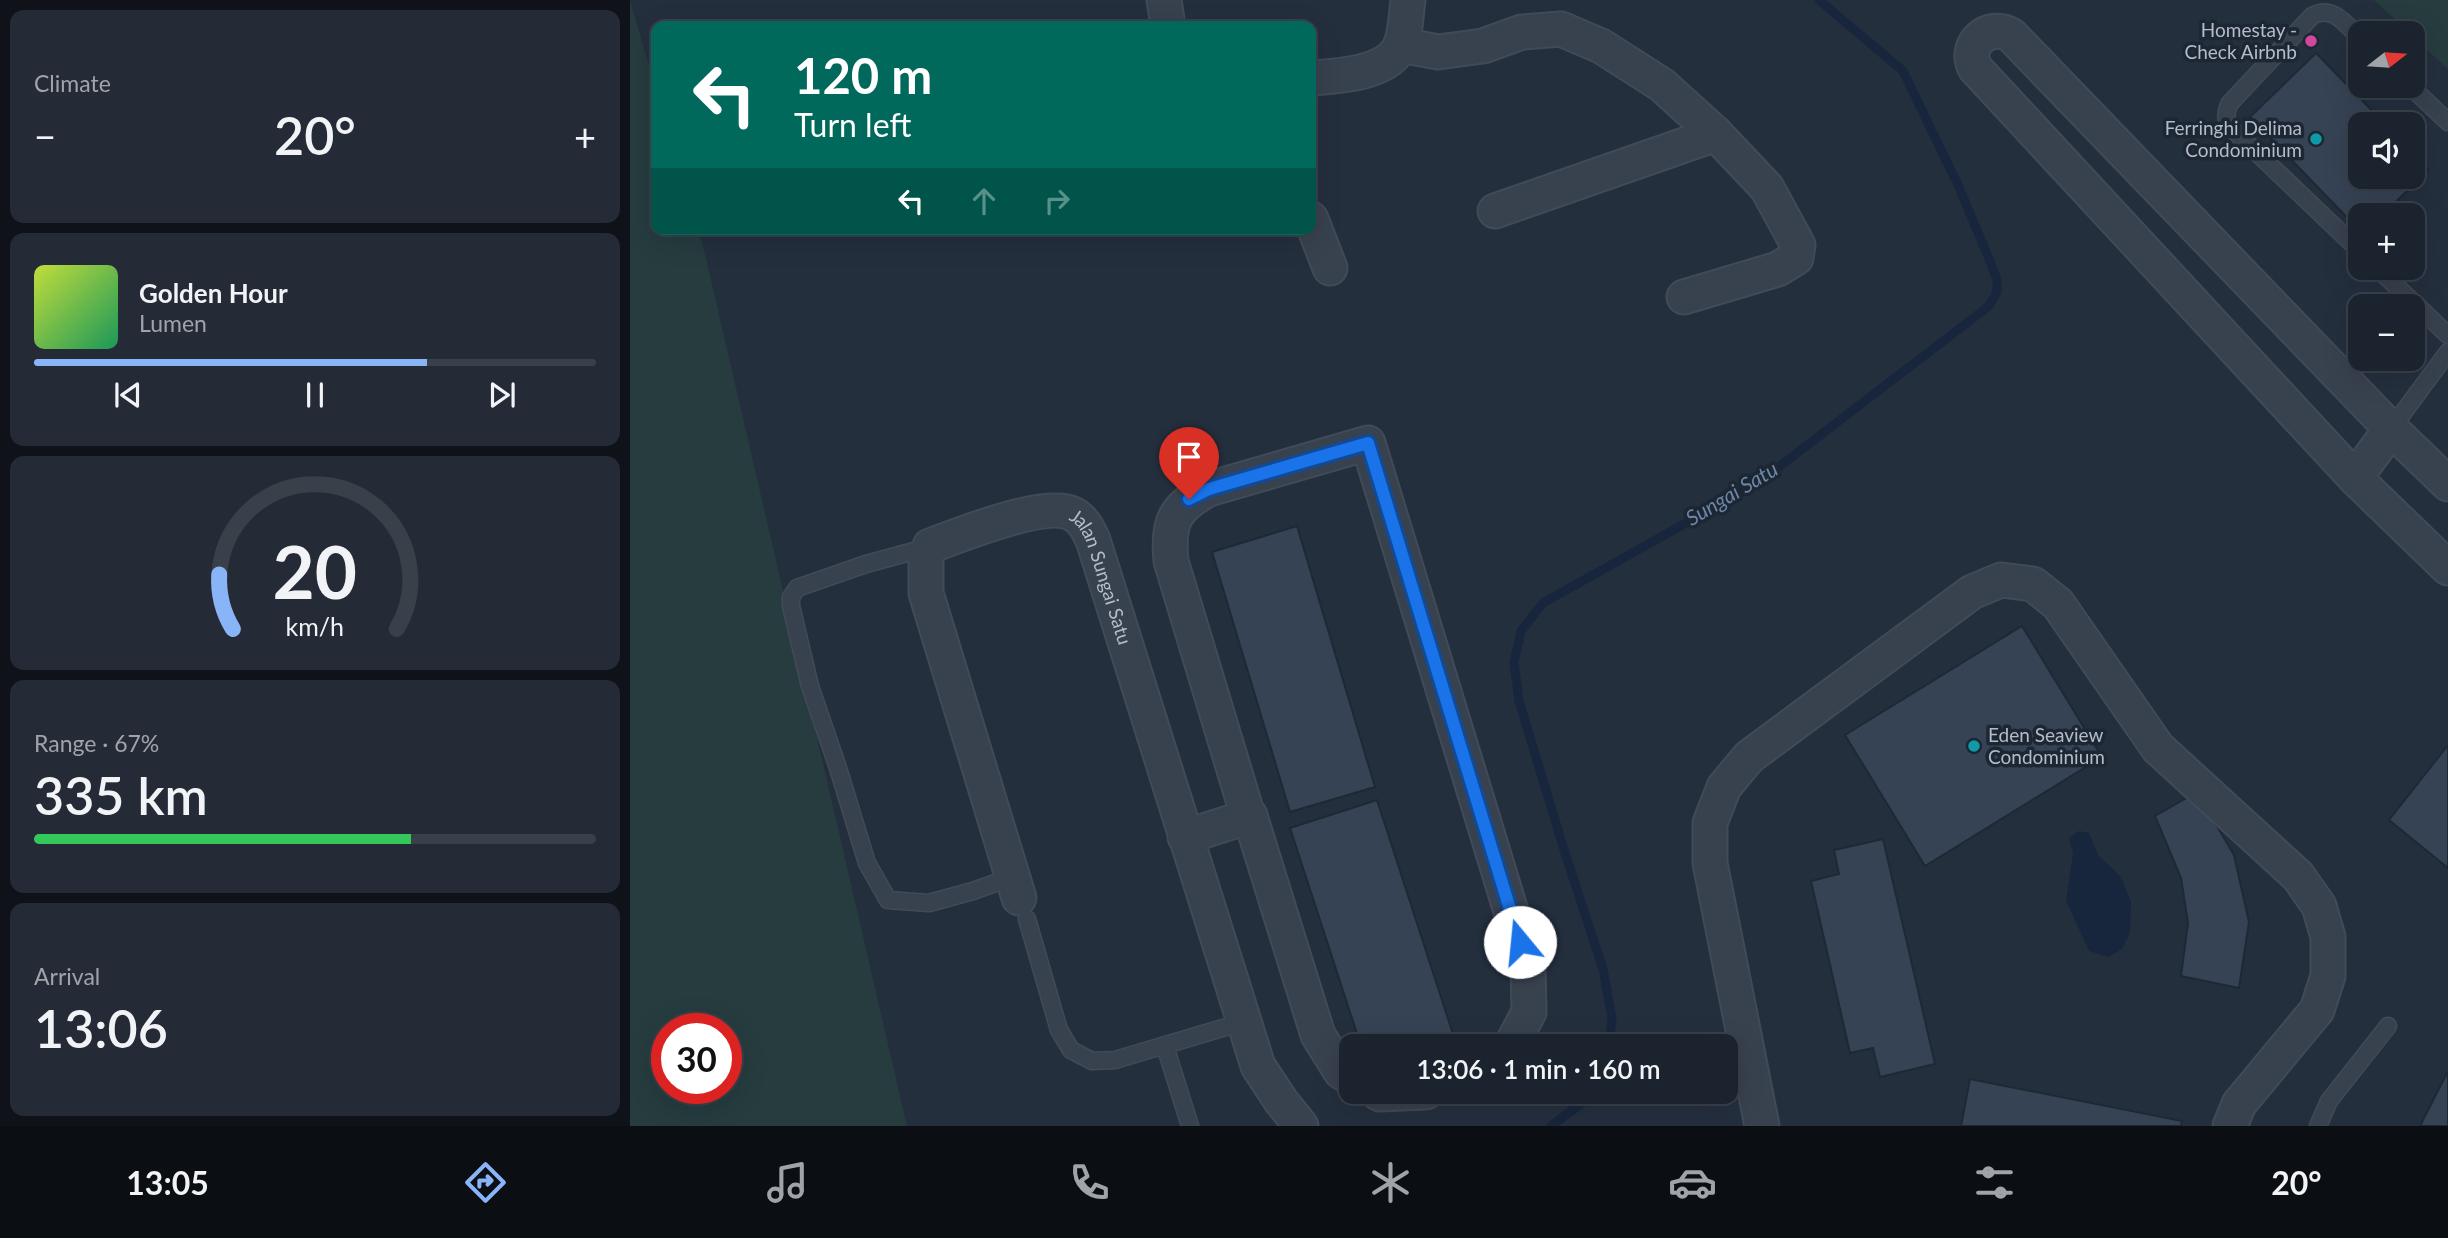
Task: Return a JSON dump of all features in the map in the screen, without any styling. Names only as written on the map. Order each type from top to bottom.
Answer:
[{"type":"street","points":[[1164,0],[1167,21]]},
{"type":"street","points":[[1316,78],[1351,75],[1390,61],[1401,46],[1408,0]]},
{"type":"street","points":[[1401,46],[1438,52],[1483,46],[1522,32],[1561,29],[1601,46],[1662,85],[1716,134],[1767,188],[1798,245],[1796,258],[1778,269],[1684,298]]},
{"type":"street","points":[[2448,484],[2390,429],[2011,35],[2003,30],[1994,30],[1976,43],[1971,51],[1975,68],[2355,478],[2448,568]]},
{"type":"street","points":[[1495,211],[1716,134]]},
{"type":"street","points":[[1316,232],[1330,268]]},
{"type":"street","points":[[2355,478],[2390,429]]},
{"type":"street","points":[[1339,1069],[1318,1035],[1171,561],[1168,538],[1175,516],[1189,499],[1209,489],[1368,443],[1528,967],[1529,1012],[1517,1034]]},
{"type":"street","name":"Jalan Sungai Satu","points":[[930,546],[1040,511],[1057,509],[1073,514],[1086,525],[1093,540],[1258,1066],[1301,1126]]},
{"type":"street","points":[[930,546],[926,558],[926,593],[1019,898]]},
{"type":"street","points":[[1762,1126],[1710,863],[1710,823],[1724,787],[1760,748],[1972,592],[2001,580],[2033,584],[2058,604],[2158,748],[2298,876],[2319,906],[2328,937],[2328,976],[2317,1010],[2239,1104],[2230,1126]]},
{"type":"street","points":[[1185,837],[1250,816]]},
{"type":"lane","points":[[2348,27],[2329,12],[2312,16],[2230,103],[2226,120],[2231,128],[2348,240]]},
{"type":"lane","points":[[2423,98],[2448,122]]},
{"type":"lane","points":[[2390,280],[2448,335]]},
{"type":"lane","points":[[2390,429],[2448,352]]},
{"type":"lane","points":[[930,546],[866,564],[797,589],[791,597],[810,686],[867,863],[888,900],[929,903],[973,891],[1019,898],[1059,1030],[1072,1050],[1092,1061],[1115,1060],[1243,1022]]},
{"type":"lane","points":[[2318,1126],[2329,1101],[2388,1026]]},
{"type":"lane","points":[[1165,1046],[1190,1126]]},
{"type":"green space","points":[[2374,0],[2448,0],[2448,69],[2426,49],[2426,21],[2397,21]]},
{"type":"green space","points":[[630,1],[651,72],[651,235],[700,235],[907,1126],[630,1126]]},
{"type":"water","points":[[2079,831],[2089,833],[2098,855],[2121,877],[2131,902],[2130,933],[2122,949],[2108,957],[2089,951],[2066,901],[2073,853],[2069,838]]},
{"type":"building","name":"Ferringhi Delima Condominium","points":[[2316,53],[2348,86],[2348,98],[2360,98],[2373,112],[2348,112],[2348,189],[2409,189],[2395,203],[2348,203],[2348,219],[2250,117]]},
{"type":"building","points":[[1297,526],[1375,787],[1290,812],[1212,552]]},
{"type":"building","name":"Eden Seaview Condominium","points":[[2022,626],[2102,757],[1925,866],[1845,735]]},
{"type":"building","points":[[2448,745],[2448,868],[2389,820]]},
{"type":"building","points":[[2197,792],[2234,855],[2249,922],[2239,988],[2181,976],[2188,923],[2181,878],[2155,816]]},
{"type":"building","points":[[1377,800],[1453,1034],[1357,1034],[1290,828]]},
{"type":"building","points":[[1883,839],[1935,1064],[1880,1077],[1873,1048],[1850,1053],[1811,881],[1839,874],[1834,850]]},
{"type":"building","points":[[2448,1071],[2448,1126],[2420,1126]]},
{"type":"building","points":[[1970,1079],[2182,1121],[2181,1126],[1961,1126]]},
{"type":"waterway","name":"Sungai Satu","points":[[1610,1034],[1612,1018],[1603,969],[1519,701],[1514,662],[1521,631],[1543,603],[1759,482],[1989,306],[1997,292],[1997,280],[1958,185],[1903,71],[1819,0]]},
{"type":"waterway","name":"Sungai Satu","points":[[1551,1126],[1581,1104]]},
{"type":"place","name":"Homestay - Check Airbnb","points":[[2311,41]]},
{"type":"place","name":"Ferringhi Delima Condominium","points":[[2316,139]]},
{"type":"place","name":"Eden Seaview Condominium","points":[[1974,746]]},
{"type":"route","points":[[1189,499],[1209,489],[1368,443],[1520,942]]}]
